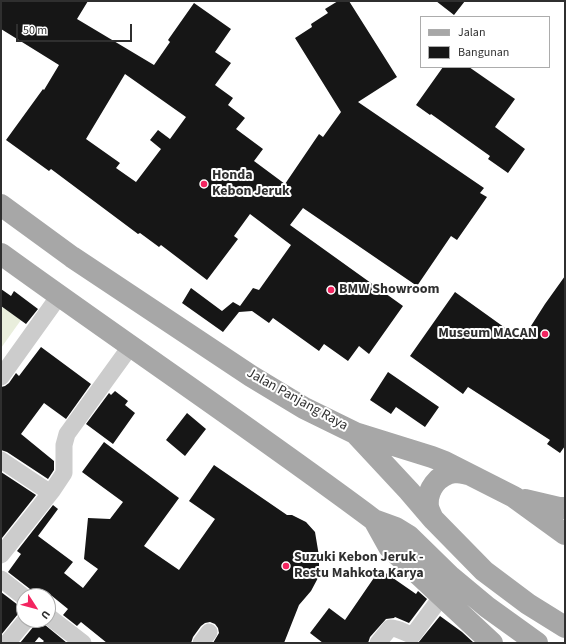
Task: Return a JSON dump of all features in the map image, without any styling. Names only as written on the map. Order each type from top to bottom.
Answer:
[{"type":"main road","name":"Jalan Panjang Raya","points":[[1,205],[72,257],[251,376],[304,408],[355,433],[433,519],[484,571],[528,604],[565,627]]},
{"type":"main road","points":[[1,254],[130,347],[270,444],[374,520],[396,528],[409,536],[451,577],[487,607],[537,643]]},
{"type":"main road","points":[[355,433],[432,457],[468,474],[514,498],[565,534]]},
{"type":"main road","points":[[433,519],[428,507],[428,495],[434,484],[444,475],[455,472],[468,474]]},
{"type":"main road","points":[[514,498],[565,508]]},
{"type":"main road","points":[[374,520],[389,548],[492,643]]},
{"type":"street","points":[[1,377],[59,296]]},
{"type":"street","points":[[1,555],[52,491],[65,470],[64,445],[66,434],[130,347]]},
{"type":"street","points":[[1,460],[49,492],[52,491]]},
{"type":"street","points":[[1,579],[16,591]]},
{"type":"street","points":[[378,643],[390,628],[400,629],[413,635],[442,596]]},
{"type":"street","points":[[56,622],[83,643]]},
{"type":"street","points":[[7,643],[19,628]]},
{"type":"green space","points":[[3,307],[21,320],[1,348],[1,309]]},
{"type":"building","points":[[1,1],[88,1],[77,19],[154,65],[170,42],[168,40],[194,3],[231,29],[215,52],[231,63],[215,85],[233,98],[228,105],[245,118],[236,129],[263,149],[254,161],[285,184],[319,134],[323,137],[341,112],[295,38],[312,27],[311,24],[328,13],[325,9],[338,1],[349,1],[397,77],[358,102],[484,188],[480,193],[487,197],[457,240],[451,236],[417,286],[303,208],[290,225],[403,306],[369,354],[359,346],[348,361],[324,344],[319,351],[273,318],[269,323],[252,311],[239,312],[223,332],[182,303],[191,288],[222,311],[233,302],[240,306],[253,288],[259,290],[291,245],[250,214],[234,236],[238,239],[207,280],[161,245],[159,247],[140,233],[138,234],[51,169],[49,171],[6,140],[43,89],[44,90],[59,65],[1,29]],"holes":[[[125,74],[186,117],[170,139],[158,130],[150,140],[161,149],[136,182],[116,168],[120,163],[86,139]]]},
{"type":"building","points":[[436,1],[465,1],[454,15]]},
{"type":"building","points":[[442,68],[470,68],[515,99],[495,127],[525,149],[508,173],[488,159],[490,156],[416,105]]},
{"type":"building","points":[[565,276],[565,446],[560,453],[547,444],[550,440],[468,387],[463,394],[410,356],[455,292],[522,340]]},
{"type":"building","points":[[1,289],[11,296],[14,291],[38,309],[26,324],[1,306]]},
{"type":"building","points":[[41,347],[91,384],[66,419],[44,403],[21,434],[54,461],[54,470],[48,479],[7,452],[1,450],[1,387],[9,383],[16,373],[19,376]]},
{"type":"building","points":[[388,372],[439,407],[425,427],[396,407],[391,414],[370,400]]},
{"type":"building","points":[[115,391],[128,401],[125,405],[135,413],[113,444],[86,424],[109,393],[111,395]]},
{"type":"building","points":[[187,413],[206,429],[185,456],[166,440]]},
{"type":"building","points":[[104,442],[179,498],[144,546],[179,570],[215,519],[189,501],[214,465],[287,515],[292,515],[306,522],[315,532],[319,556],[319,576],[311,591],[299,605],[284,643],[213,643],[219,633],[215,624],[210,622],[201,626],[193,637],[191,643],[107,643],[81,622],[77,626],[63,615],[68,609],[56,599],[56,588],[29,588],[8,572],[21,554],[17,551],[53,505],[58,509],[38,536],[73,562],[64,573],[83,588],[98,569],[84,559],[88,518],[110,519],[123,502],[82,472]]},
{"type":"building","points":[[1,472],[36,495],[2,538],[1,538]]},
{"type":"building","points":[[380,569],[416,594],[418,591],[427,599],[409,623],[395,617],[386,619],[370,637],[368,643],[323,643],[310,633],[329,608],[345,620]]},
{"type":"building","points":[[1,592],[16,603],[16,616],[1,635]]},
{"type":"building","points":[[440,616],[462,632],[474,643],[418,643]]},
{"type":"building","points":[[32,628],[49,628],[67,643],[42,643],[44,641],[39,637],[34,643],[20,643]]},
{"type":"place","name":"Honda Kebon Jeruk","points":[[204,184]]},
{"type":"place","name":"BMW Showroom","points":[[331,290]]},
{"type":"place","name":"Museum MACAN","points":[[545,334]]},
{"type":"place","name":"Suzuki Kebon Jeruk - Restu Mahkota Karya","points":[[286,566]]}]
